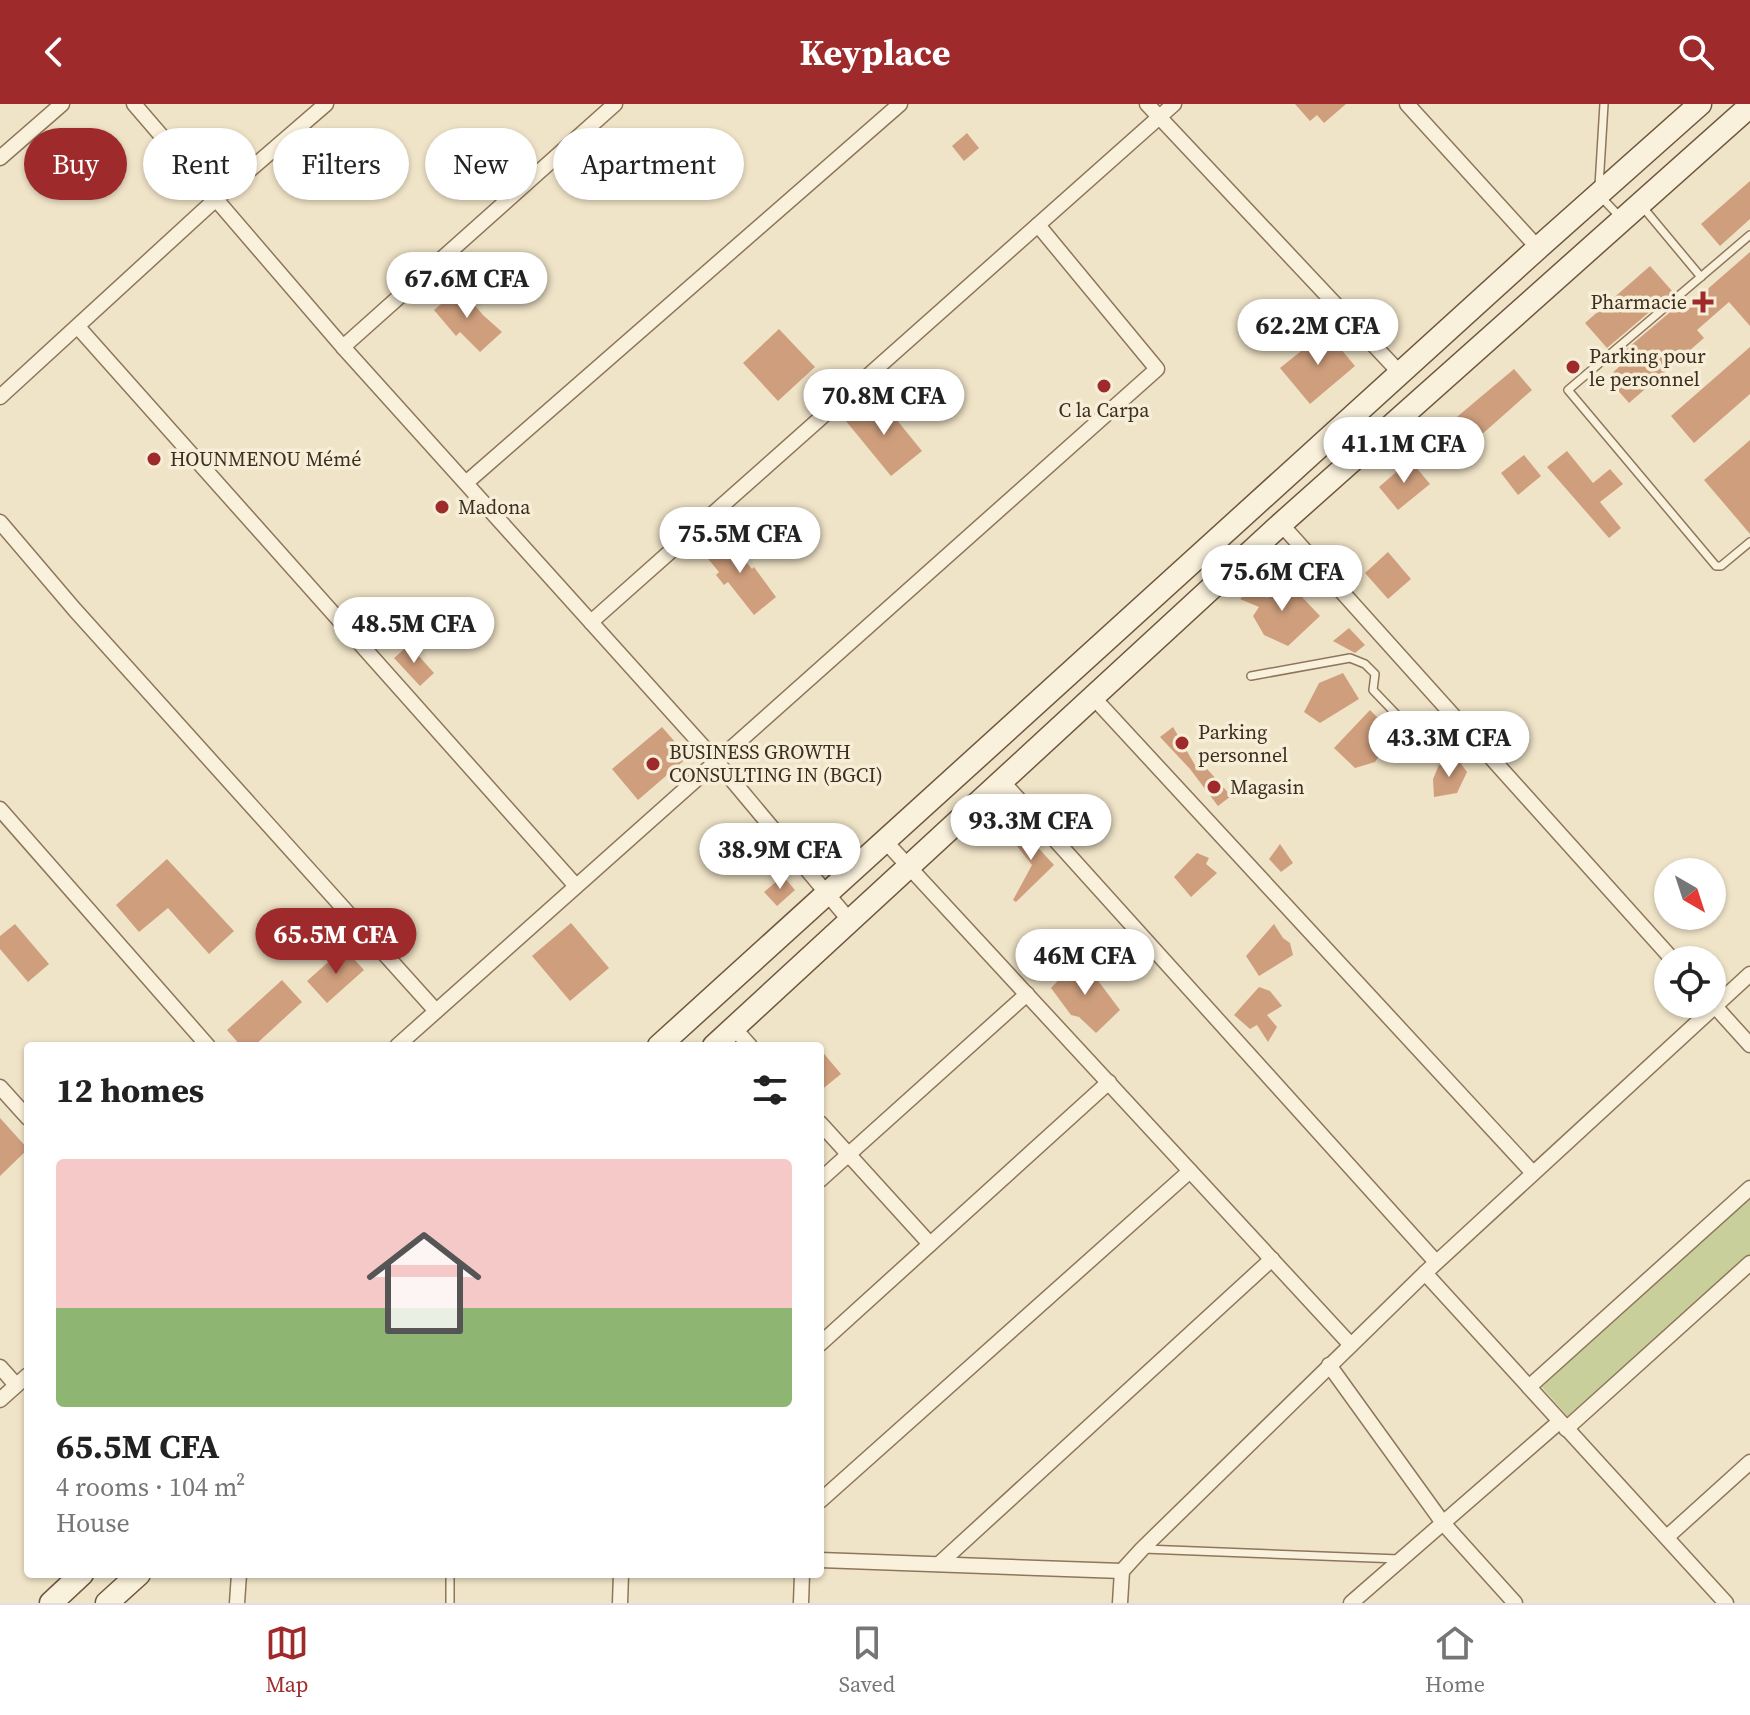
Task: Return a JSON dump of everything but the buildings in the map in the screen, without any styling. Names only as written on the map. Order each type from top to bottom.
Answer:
[{"type":"street","points":[[0,158],[62,104]]},
{"type":"street","points":[[134,104],[155,128]]},
{"type":"street","points":[[257,164],[326,104]]},
{"type":"street","points":[[343,347],[615,104]]},
{"type":"street","points":[[467,482],[900,104]]},
{"type":"street","points":[[1147,104],[1400,373]]},
{"type":"street","points":[[591,622],[1174,104]]},
{"type":"street","points":[[1407,104],[1538,248]]},
{"type":"street","points":[[663,1042],[1700,104]]},
{"type":"street","points":[[718,1042],[1281,524],[1750,106]]},
{"type":"street","points":[[0,397],[215,200]]},
{"type":"street","points":[[217,200],[343,347],[717,762],[850,921]]},
{"type":"street","points":[[401,1042],[1157,369],[1038,225]]},
{"type":"street","points":[[78,327],[576,886]]},
{"type":"street","points":[[0,522],[75,610],[436,1011]]},
{"type":"street","points":[[1281,524],[1660,946]]},
{"type":"street","points":[[1093,697],[1533,1173]]},
{"type":"street","points":[[1002,781],[1436,1262]]},
{"type":"street","points":[[0,809],[204,1042]]},
{"type":"street","points":[[885,841],[1350,1344]]},
{"type":"street","points":[[1726,994],[1750,974]]},
{"type":"street","points":[[824,1176],[1027,994]]},
{"type":"street","points":[[1120,1603],[1122,1571],[1142,1549],[1436,1262],[1699,1018]]},
{"type":"street","points":[[1725,1018],[1750,1045]]},
{"type":"street","points":[[734,1028],[746,1042]]},
{"type":"street","points":[[824,1340],[1109,1082]]},
{"type":"street","points":[[0,1087],[24,1114]]},
{"type":"street","points":[[824,1127],[930,1244]]},
{"type":"street","points":[[824,1497],[1190,1171]]},
{"type":"street","points":[[1529,1387],[1750,1188]]},
{"type":"street","points":[[939,1564],[1272,1259]]},
{"type":"street","points":[[1351,1603],[1750,1263]]},
{"type":"street","points":[[1425,1273],[1726,1603]]},
{"type":"street","points":[[1329,1365],[1443,1523],[1515,1603]]},
{"type":"street","points":[[0,1367],[22,1380],[0,1400]]},
{"type":"street","points":[[1667,1537],[1749,1464]]},
{"type":"street","points":[[824,1560],[1122,1571]]},
{"type":"street","points":[[51,1603],[78,1578]]},
{"type":"street","points":[[107,1603],[135,1578]]},
{"type":"street","points":[[237,1603],[239,1578]]},
{"type":"street","points":[[620,1603],[621,1578]]},
{"type":"street","points":[[801,1603],[802,1578]]},
{"type":"lane","points":[[1604,104],[1598,194],[1622,220]]},
{"type":"lane","points":[[1640,204],[1701,277]]},
{"type":"lane","points":[[1750,235],[1569,387],[1569,392],[1716,566],[1721,566],[1750,542]]},
{"type":"lane","points":[[1251,676],[1336,659],[1350,658],[1365,664],[1375,674],[1373,690],[1438,758]]},
{"type":"lane","points":[[1142,1549],[1401,1559]]},
{"type":"lane","points":[[450,1578],[450,1603]]},
{"type":"green space","points":[[1750,1196],[1750,1256],[1569,1418],[1540,1385]]},
{"type":"place","name":"Pharmacie","points":[[1703,302]]},
{"type":"place","name":"Parking pour le personnel","points":[[1573,367]]},
{"type":"place","name":"C la Carpa","points":[[1104,386]]},
{"type":"place","name":"HOUNMENOU Mémé","points":[[154,459]]},
{"type":"place","name":"Madona","points":[[442,507]]},
{"type":"place","name":"Parking personnel","points":[[1182,743]]},
{"type":"place","name":"BUSINESS GROWTH CONSULTING IN (BGCI)","points":[[653,764]]},
{"type":"place","name":"Magasin","points":[[1214,787]]}]
